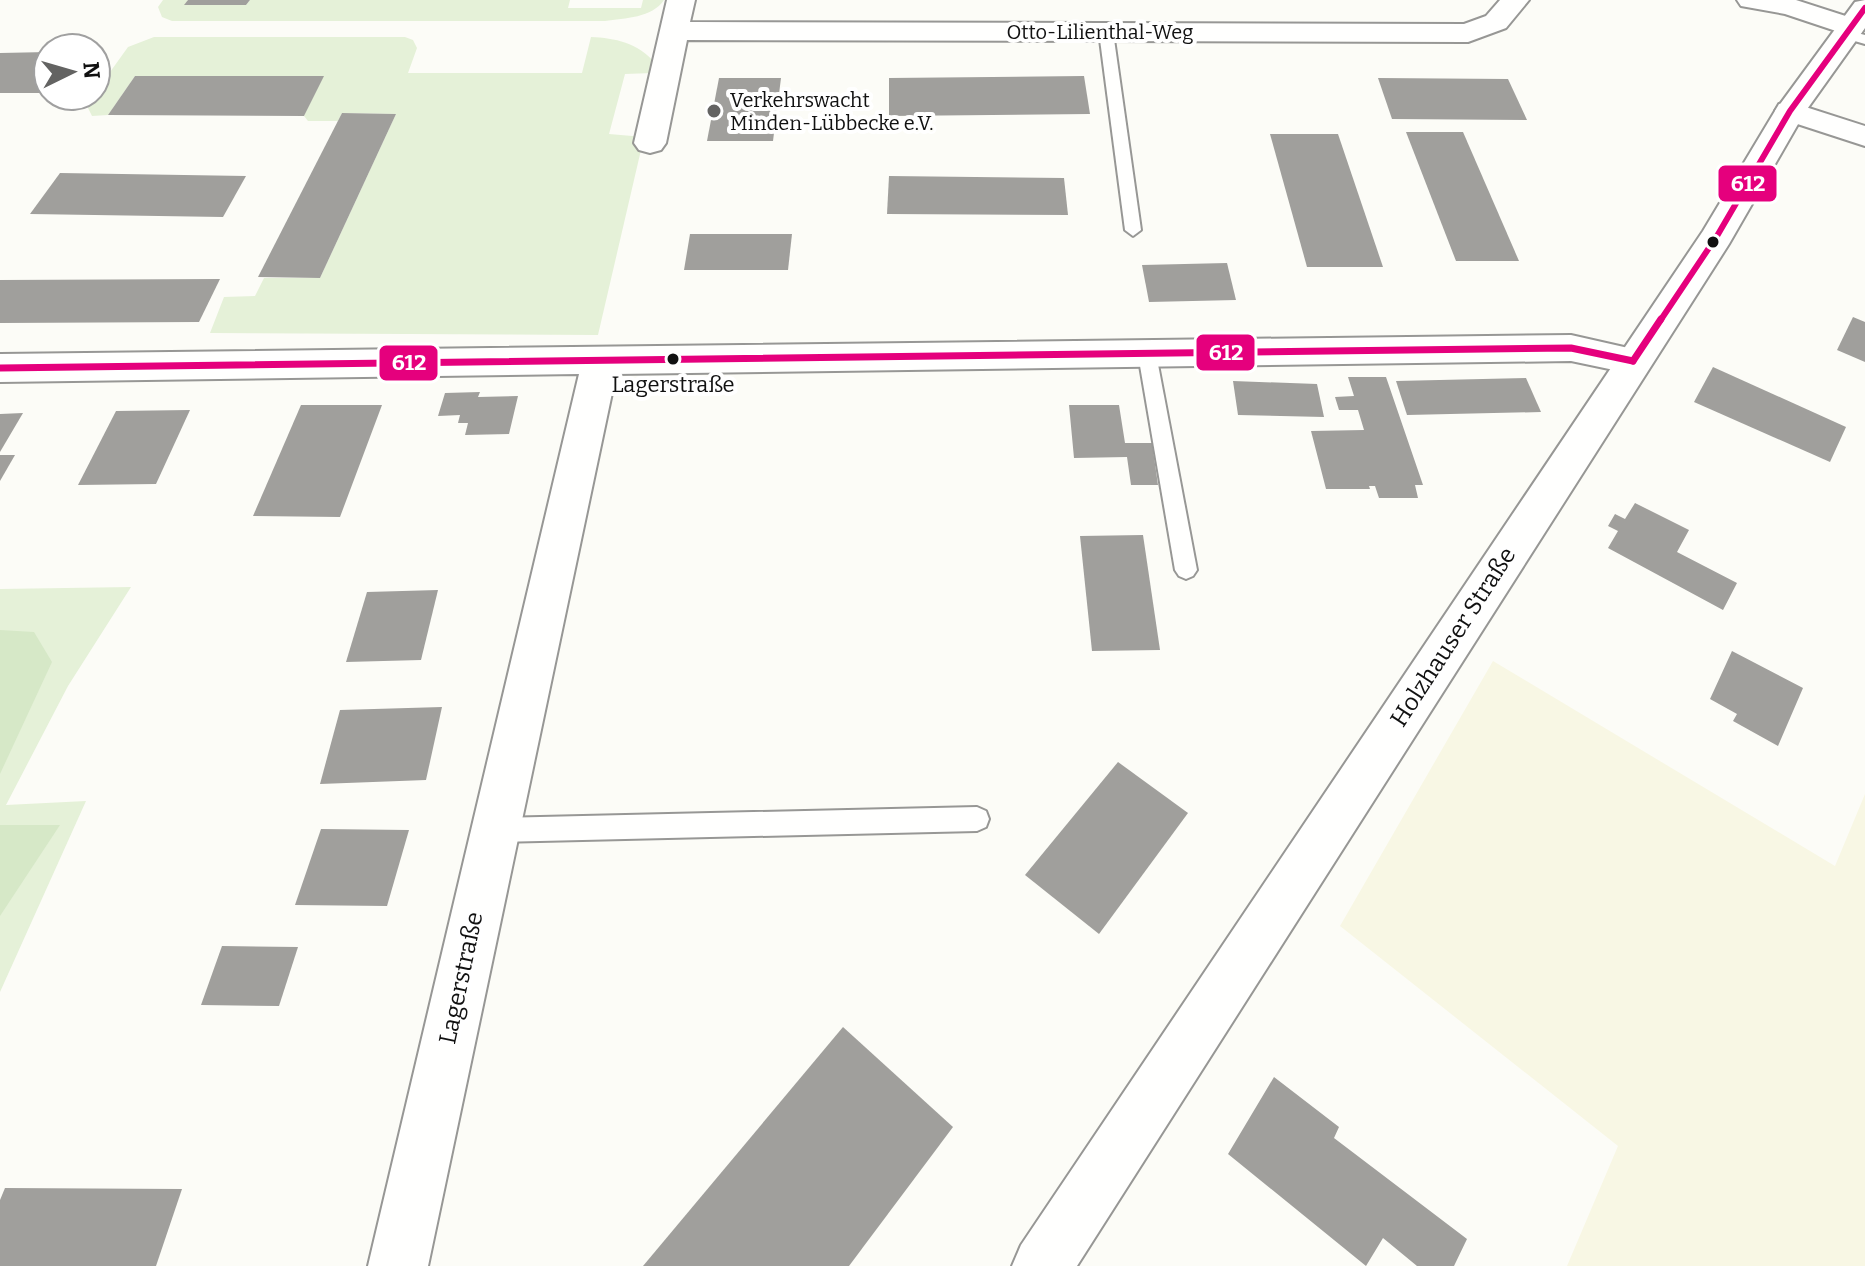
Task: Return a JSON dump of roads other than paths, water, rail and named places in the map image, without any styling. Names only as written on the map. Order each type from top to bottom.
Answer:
[{"type":"street","points":[[650,143],[681,0]]},
{"type":"street","name":"Otto-Lilienthal-Weg","points":[[673,31],[1468,33],[1496,22],[1515,0]]},
{"type":"street","points":[[1748,0],[1852,33]]},
{"type":"street","name":"Holzhauser Straße","points":[[1042,1266],[1717,236],[1790,111],[1852,33]]},
{"type":"street","points":[[1790,111],[1865,136]]},
{"type":"street","points":[[0,368],[1571,348],[1633,361]]},
{"type":"street","name":"Lagerstraße","points":[[398,1266],[600,362]]},
{"type":"lane","points":[[1106,32],[1133,230]]},
{"type":"lane","points":[[1147,354],[1186,570]]},
{"type":"lane","points":[[494,830],[977,819]]},
{"type":"place","name":"Verkehrswacht Minden-Lübbecke e.V.","points":[[714,111]]},
{"type":"place","name":"Lagerstraße","points":[[673,359]]}]
